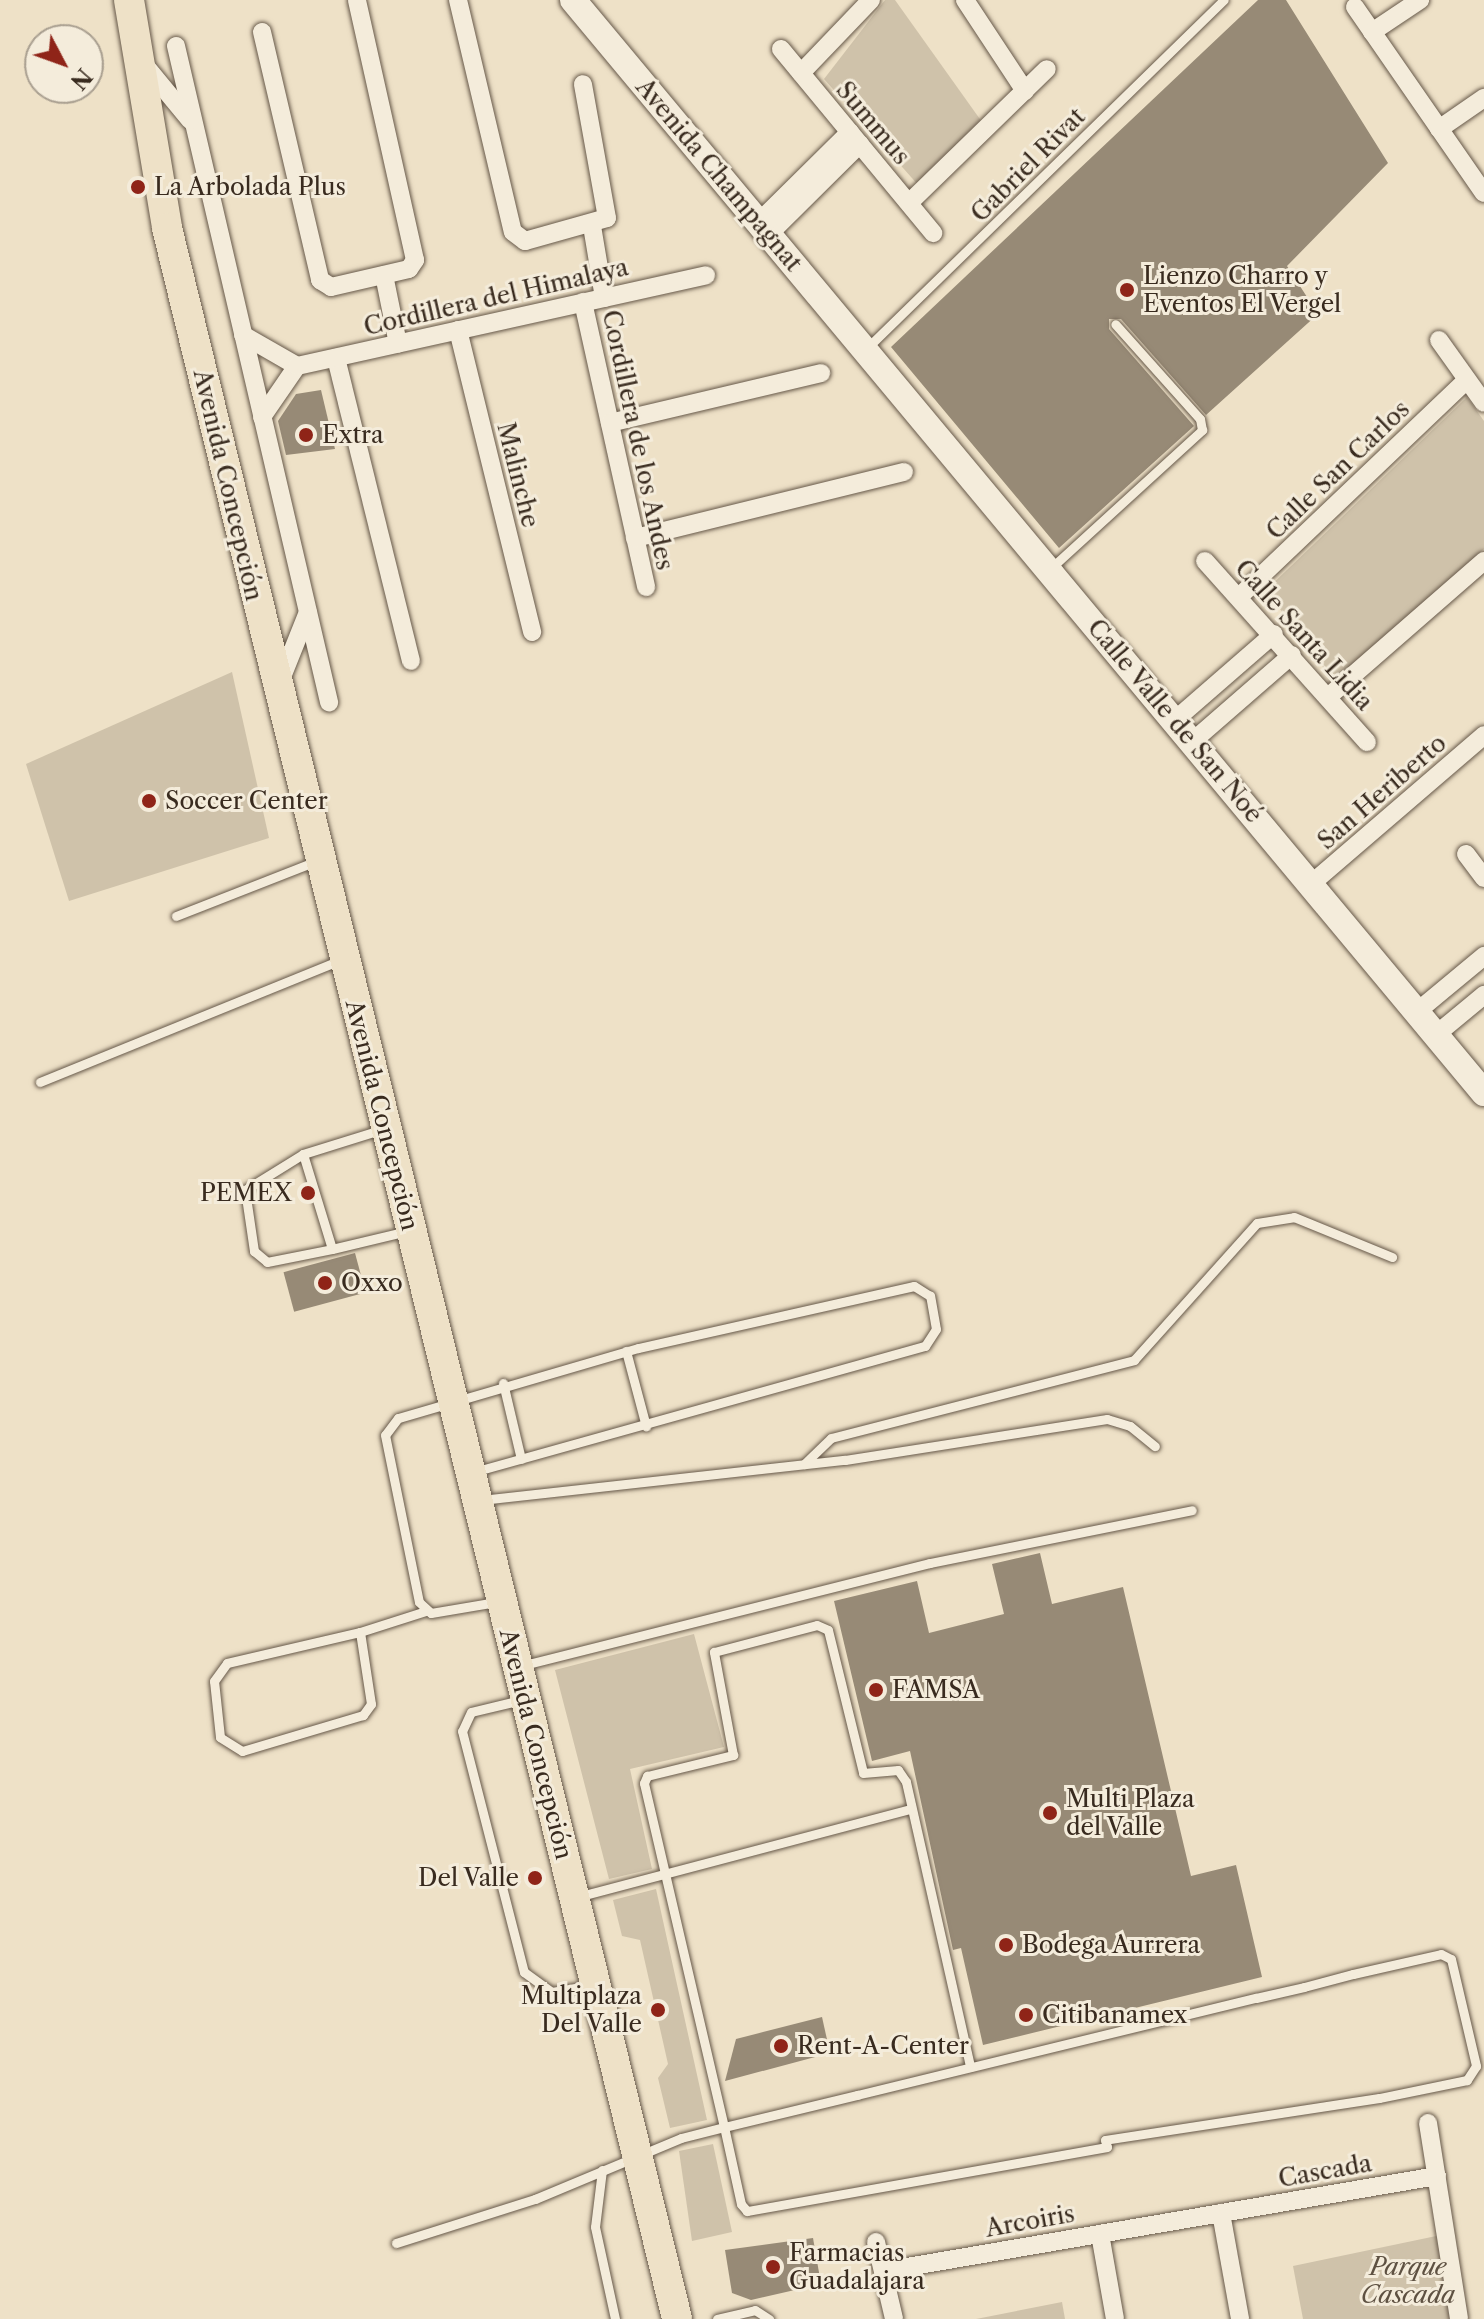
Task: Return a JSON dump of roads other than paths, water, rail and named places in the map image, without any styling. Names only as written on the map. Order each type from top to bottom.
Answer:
[{"type":"main road","name":"Avenida Concepción","points":[[129,0],[134,52],[167,228],[574,1898],[592,1985],[677,2319]]},
{"type":"street","points":[[262,32],[320,280],[331,287],[384,275],[415,260],[357,0]]},
{"type":"street","points":[[458,0],[513,232],[525,241],[603,223],[608,209],[583,84]]},
{"type":"street","name":"Avenida Champagnat","points":[[573,0],[865,349]]},
{"type":"street","name":"Summus","points":[[801,73],[871,0]]},
{"type":"street","points":[[965,0],[1025,91]]},
{"type":"street","points":[[1372,32],[1420,0]]},
{"type":"street","points":[[1355,7],[1484,193]]},
{"type":"street","points":[[176,46],[329,702]]},
{"type":"street","name":"Summus","points":[[781,49],[933,233]]},
{"type":"street","points":[[134,52],[194,126]]},
{"type":"street","name":"Summus","points":[[909,203],[1047,69]]},
{"type":"street","points":[[1439,129],[1484,98]]},
{"type":"street","points":[[764,228],[855,138]]},
{"type":"street","points":[[592,226],[604,298]]},
{"type":"street","points":[[384,275],[398,344]]},
{"type":"street","name":"Cordillera del Himalaya","points":[[297,366],[706,275]]},
{"type":"street","name":"Cordillera de los Andes","points":[[583,302],[646,587]]},
{"type":"street","name":"Malinche","points":[[458,330],[532,632]]},
{"type":"street","points":[[243,335],[297,366],[262,417]]},
{"type":"street","points":[[1439,340],[1484,403]]},
{"type":"street","name":"Calle Valle de San Noé","points":[[865,349],[1419,1010],[1484,1093]]},
{"type":"street","points":[[336,358],[411,661]]},
{"type":"street","points":[[610,423],[821,373]]},
{"type":"street","name":"Calle San Carlos","points":[[1241,595],[1467,380]]},
{"type":"street","points":[[635,538],[904,472]]},
{"type":"street","name":"Calle Santa Lidia","points":[[1205,561],[1241,595],[1367,742]]},
{"type":"street","points":[[1328,697],[1484,561]]},
{"type":"street","points":[[277,688],[308,612]]},
{"type":"street","points":[[1175,720],[1274,634]]},
{"type":"street","points":[[1193,741],[1292,655]]},
{"type":"street","name":"San Heriberto","points":[[1311,884],[1484,735]]},
{"type":"street","points":[[1466,854],[1484,878]]},
{"type":"street","points":[[1419,1010],[1484,956]]},
{"type":"street","points":[[1438,1033],[1484,995]]},
{"type":"street","points":[[1428,2123],[1459,2319]]},
{"type":"street","name":"Cascada","points":[[1100,2234],[1437,2176]]},
{"type":"street","points":[[1221,2213],[1240,2319]]},
{"type":"street","name":"Arcoiris","points":[[884,2271],[1100,2234],[1115,2319]]},
{"type":"street","points":[[876,2242],[894,2319]]},
{"type":"lane","name":"Gabriel Rivat","points":[[865,349],[1221,3]]},
{"type":"lane","points":[[1048,570],[1202,430],[1200,419],[1115,324]]},
{"type":"lane","points":[[176,916],[319,860]]},
{"type":"lane","points":[[40,1082],[343,958]]},
{"type":"lane","points":[[385,1128],[303,1154],[245,1190],[254,1251],[267,1262],[410,1230]]},
{"type":"lane","points":[[303,1154],[332,1249]]},
{"type":"lane","points":[[804,1464],[831,1438],[1134,1360],[1257,1223],[1294,1217],[1392,1257]]},
{"type":"lane","points":[[426,1611],[385,1435],[398,1418],[451,1397],[626,1351],[914,1286],[930,1296],[936,1329],[925,1346],[521,1459],[473,1487]]},
{"type":"lane","points":[[626,1351],[646,1426]]},
{"type":"lane","points":[[503,1383],[521,1459]]},
{"type":"lane","points":[[473,1487],[804,1464],[1107,1419],[1130,1426],[1155,1446]]},
{"type":"lane","points":[[517,1667],[930,1563],[1192,1510]]},
{"type":"lane","points":[[360,1632],[371,1704],[363,1715],[242,1751],[220,1737],[214,1681],[227,1663],[360,1632],[426,1611],[501,1601]]},
{"type":"lane","points":[[396,2243],[724,2127],[1441,1954],[1451,1959],[1476,2066],[1467,2080],[1379,2098],[1105,2140],[1107,2147],[750,2213],[741,2204],[724,2127],[644,1780],[733,1755],[711,1659],[731,1647],[825,1627],[863,1773],[898,1770],[910,1809],[970,2067]]},
{"type":"lane","points":[[525,1699],[471,1712],[462,1731],[524,1972],[552,1992],[592,1985]]},
{"type":"lane","points":[[574,1898],[910,1809]]},
{"type":"lane","points":[[602,2170],[595,2227],[615,2319]]},
{"type":"lane","points":[[717,2319],[755,2310],[769,2319]]},
{"type":"place","name":"La Arbolada Plus","points":[[138,187]]},
{"type":"place","name":"Lienzo Charro y Eventos El Vergel","points":[[1127,290]]},
{"type":"place","name":"Extra","points":[[306,435]]},
{"type":"place","name":"Soccer Center","points":[[149,801]]},
{"type":"place","name":"PEMEX","points":[[308,1193]]},
{"type":"place","name":"Oxxo","points":[[325,1283]]},
{"type":"place","name":"FAMSA","points":[[876,1690]]},
{"type":"place","name":"Multi Plaza del Valle","points":[[1050,1813]]},
{"type":"place","name":"Del Valle","points":[[535,1878]]},
{"type":"place","name":"Bodega Aurrera","points":[[1006,1945]]},
{"type":"place","name":"Multiplaza Del Valle","points":[[658,2010]]},
{"type":"place","name":"Citibanamex","points":[[1026,2015]]},
{"type":"place","name":"Rent-A-Center","points":[[781,2046]]},
{"type":"place","name":"Farmacias Guadalajara","points":[[773,2267]]},
{"type":"park label","name":"Parque Cascada","points":[[1408,2281]]}]
